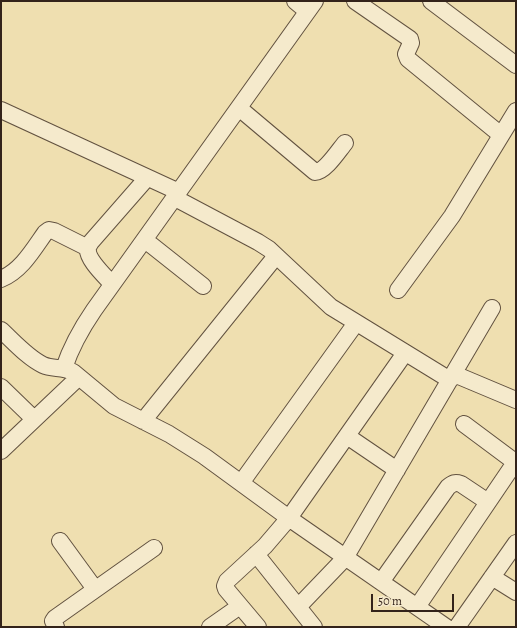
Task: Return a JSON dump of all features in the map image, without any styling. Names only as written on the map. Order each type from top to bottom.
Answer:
[{"type":"street","points":[[64,368],[77,337],[94,310],[311,6],[295,1]]},
{"type":"street","points":[[355,1],[410,39],[411,43],[406,54],[408,59],[501,135]]},
{"type":"street","points":[[431,1],[516,65]]},
{"type":"street","points":[[239,108],[315,172],[319,172],[324,169],[345,143]]},
{"type":"street","points":[[1,110],[147,178],[258,242],[276,256],[331,307],[405,353],[452,377],[516,400]]},
{"type":"street","points":[[398,290],[452,216],[516,111]]},
{"type":"street","points":[[112,284],[92,261],[88,253],[88,248],[91,242],[147,178]]},
{"type":"street","points":[[1,279],[13,273],[21,265],[45,233],[49,230],[88,248]]},
{"type":"street","points":[[145,240],[202,286]]},
{"type":"street","points":[[143,421],[276,256]]},
{"type":"street","points":[[298,607],[345,558],[492,308]]},
{"type":"street","points":[[241,483],[356,323]]},
{"type":"street","points":[[1,330],[36,362],[44,366],[64,368],[73,372],[114,406],[169,434],[204,456],[345,558],[446,627]]},
{"type":"street","points":[[258,627],[226,589],[227,581],[265,546],[289,518],[405,353]]},
{"type":"street","points":[[1,451],[79,377]]},
{"type":"street","points":[[1,387],[34,419]]},
{"type":"street","points":[[417,607],[516,461],[464,424]]},
{"type":"street","points":[[347,436],[397,470]]},
{"type":"street","points":[[381,582],[448,487],[452,484],[456,482],[461,484],[488,502]]},
{"type":"street","points":[[60,541],[95,589]]},
{"type":"street","points":[[457,627],[516,543]]},
{"type":"street","points":[[56,627],[53,621],[55,618],[154,548]]},
{"type":"street","points":[[256,554],[314,627]]},
{"type":"street","points":[[492,577],[516,592]]},
{"type":"street","points":[[210,627],[240,606]]}]
